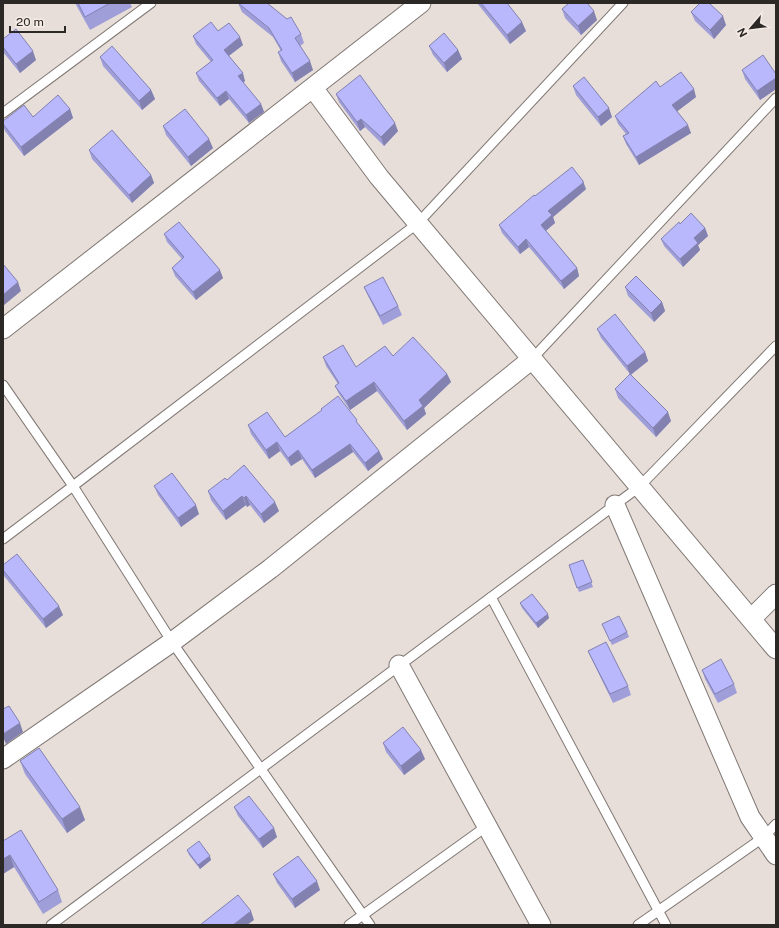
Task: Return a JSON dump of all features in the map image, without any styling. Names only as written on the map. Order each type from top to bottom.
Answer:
[{"type":"street","points":[[3,330],[421,3]]},
{"type":"street","points":[[313,88],[379,177],[776,649]]},
{"type":"street","points":[[3,759],[172,642],[270,569],[532,358]]},
{"type":"street","points":[[615,505],[750,817],[770,831],[776,855]]},
{"type":"street","points":[[751,619],[776,594]]},
{"type":"street","points":[[400,665],[541,925]]},
{"type":"lane","points":[[5,108],[152,3]]},
{"type":"lane","points":[[3,538],[418,223],[623,3]]},
{"type":"lane","points":[[532,358],[776,98]]},
{"type":"lane","points":[[51,925],[639,487],[776,346]]},
{"type":"lane","points":[[3,385],[73,486],[172,642],[370,925]]},
{"type":"lane","points":[[492,597],[666,925]]},
{"type":"lane","points":[[349,925],[487,826]]},
{"type":"lane","points":[[638,925],[770,831]]},
{"type":"building","points":[[78,3],[110,3],[85,17]]},
{"type":"building","points":[[238,3],[267,3],[287,19],[291,17],[301,34],[295,38],[310,61],[292,73],[278,52],[282,50],[269,28]]},
{"type":"building","points":[[481,3],[507,3],[522,22],[507,35]]},
{"type":"building","points":[[569,3],[587,3],[594,11],[578,26],[562,9]]},
{"type":"building","points":[[700,3],[709,3],[723,16],[710,30],[691,12]]},
{"type":"building","points":[[211,22],[218,31],[229,23],[240,37],[224,50],[243,73],[238,76],[261,104],[246,115],[226,91],[217,98],[196,73],[213,60],[193,36]]},
{"type":"building","points":[[16,29],[33,51],[16,64],[3,47],[3,39]]},
{"type":"building","points":[[444,33],[458,50],[444,63],[429,46]]},
{"type":"building","points":[[112,46],[151,90],[139,101],[100,57]]},
{"type":"building","points":[[763,55],[776,74],[776,78],[757,91],[742,70]]},
{"type":"building","points":[[681,72],[694,89],[672,105],[688,125],[636,157],[623,136],[629,133],[615,116],[656,81],[660,87]]},
{"type":"building","points":[[360,75],[395,123],[381,137],[361,119],[357,122],[336,94]]},
{"type":"building","points":[[584,77],[609,108],[598,117],[573,86]]},
{"type":"building","points":[[58,95],[70,109],[21,147],[3,124],[3,121],[24,105],[33,117]]},
{"type":"building","points":[[185,109],[209,139],[188,157],[163,126]]},
{"type":"building","points":[[112,130],[151,175],[129,195],[89,150]]},
{"type":"building","points":[[572,167],[583,183],[548,211],[552,215],[541,225],[577,268],[561,281],[526,239],[518,247],[499,225],[534,195],[535,196]]},
{"type":"building","points":[[691,213],[705,228],[694,238],[698,243],[680,259],[661,239]]},
{"type":"building","points":[[179,222],[220,270],[193,292],[172,268],[184,257],[164,234]]},
{"type":"building","points":[[3,264],[18,282],[3,295]]},
{"type":"building","points":[[636,276],[662,302],[651,313],[625,287]]},
{"type":"building","points":[[383,277],[398,306],[380,316],[364,287]]},
{"type":"building","points":[[615,314],[645,352],[627,366],[597,329]]},
{"type":"building","points":[[413,337],[447,374],[419,400],[423,406],[404,421],[374,382],[346,401],[335,386],[339,383],[323,357],[343,345],[356,367],[385,346],[393,356]]},
{"type":"building","points":[[630,374],[668,412],[653,428],[615,389]]},
{"type":"building","points":[[338,396],[379,451],[365,463],[350,444],[312,470],[298,450],[288,458],[277,442],[266,450],[248,425],[267,412],[285,437],[322,410],[321,409]]},
{"type":"building","points":[[244,465],[275,502],[261,514],[246,496],[244,498],[242,496],[223,511],[208,491],[225,478],[227,480]]},
{"type":"building","points":[[172,473],[196,505],[178,518],[154,486]]},
{"type":"building","points":[[17,554],[59,606],[43,619],[3,570],[3,565]]},
{"type":"building","points":[[583,560],[592,582],[577,588],[569,565]]},
{"type":"building","points":[[532,594],[548,614],[536,623],[520,603]]},
{"type":"building","points":[[619,616],[627,632],[610,641],[602,624]]},
{"type":"building","points":[[606,642],[628,686],[610,694],[588,651]]},
{"type":"building","points":[[721,659],[734,684],[715,694],[702,670]]},
{"type":"building","points":[[9,706],[20,723],[3,734],[3,709]]},
{"type":"building","points":[[403,727],[421,750],[401,766],[383,743]]},
{"type":"building","points":[[39,748],[80,807],[62,819],[20,761]]},
{"type":"building","points":[[249,796],[274,828],[259,839],[234,807]]},
{"type":"building","points":[[21,830],[58,890],[39,902],[10,855],[3,859],[3,841]]},
{"type":"building","points":[[199,841],[210,856],[198,865],[187,850]]},
{"type":"building","points":[[298,856],[317,881],[292,899],[273,874]]},
{"type":"building","points":[[238,895],[251,911],[233,925],[200,925]]}]
